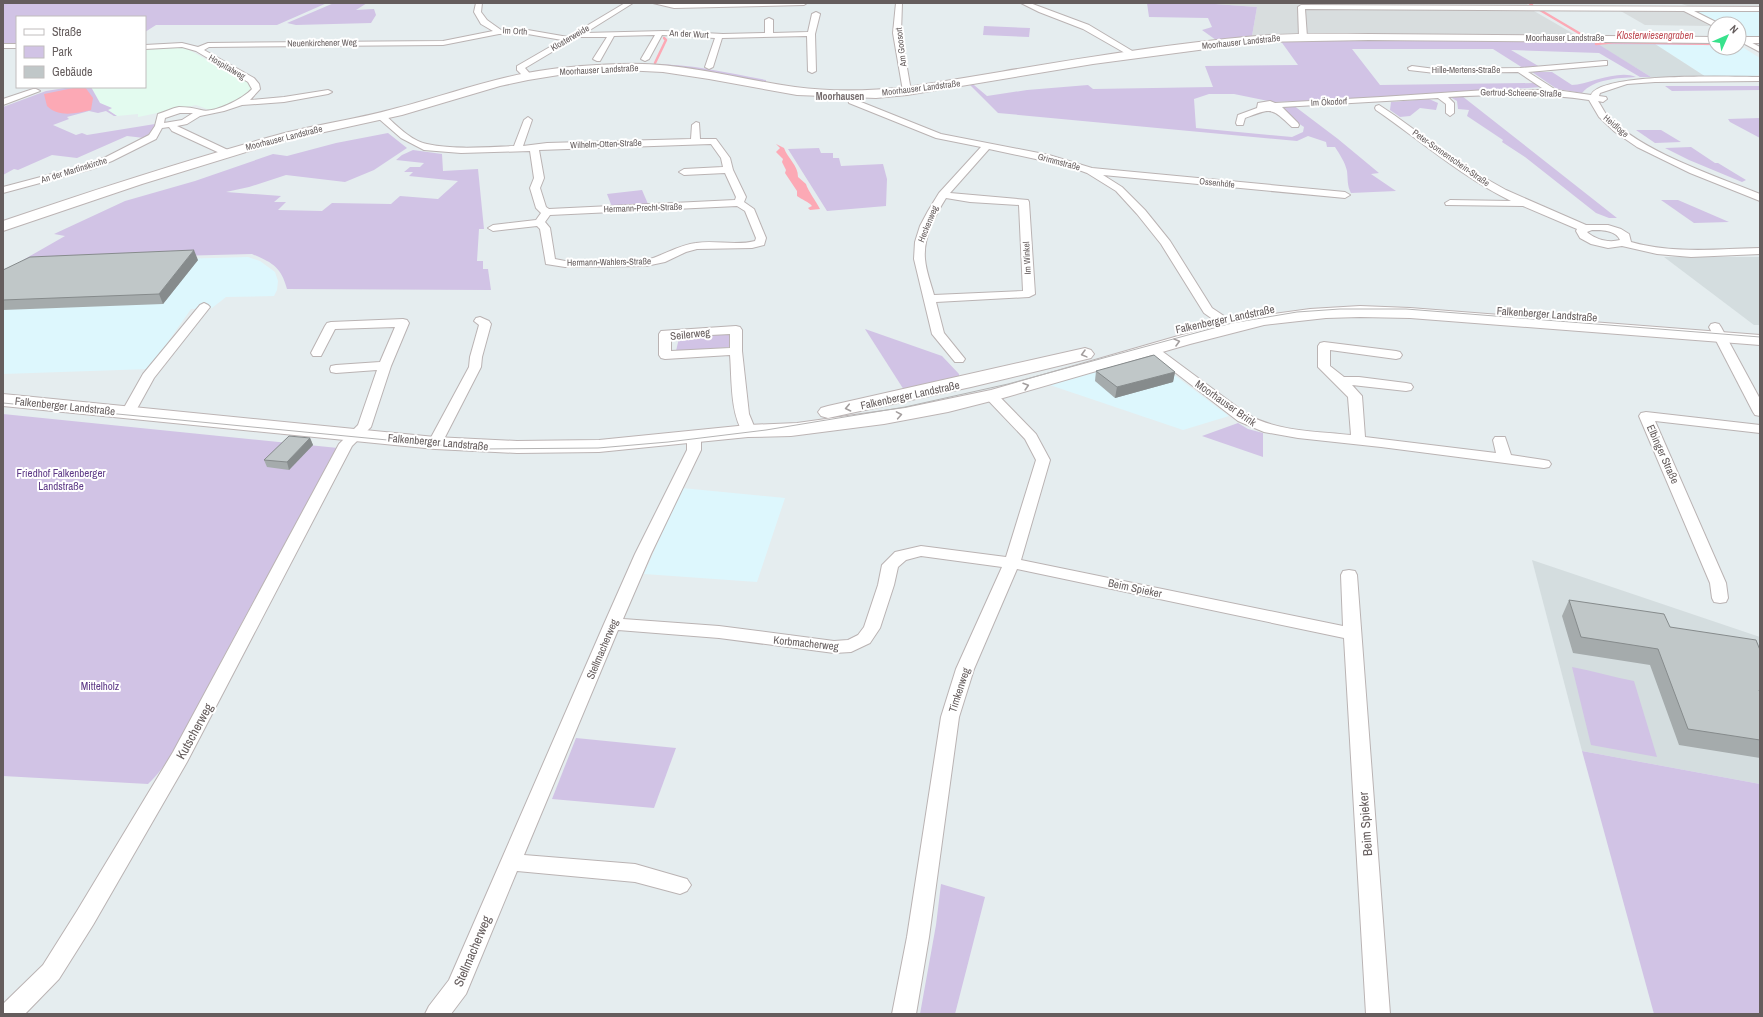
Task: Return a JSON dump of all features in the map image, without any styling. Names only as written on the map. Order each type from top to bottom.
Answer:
[{"type":"street","name":"Im Orth","points":[[479,3],[477,12],[484,22],[499,32],[522,31],[572,37]]},
{"type":"street","name":"Klosterweide","points":[[528,76],[520,68],[630,3]]},
{"type":"street","points":[[656,3],[674,6],[804,3]]},
{"type":"street","name":"Am Goosort","points":[[899,3],[897,33],[907,92]]},
{"type":"street","points":[[1024,3],[1041,11],[1086,26],[1135,55]]},
{"type":"street","points":[[1674,3],[1707,20]]},
{"type":"street","points":[[1303,37],[1302,5],[1760,9]]},
{"type":"street","points":[[812,71],[811,34],[816,14]]},
{"type":"street","points":[[769,20],[769,35]]},
{"type":"street","name":"Neuenkirchener Weg","points":[[146,47],[182,45],[199,49],[208,45],[443,43],[499,32]]},
{"type":"street","name":"An der Wurt","points":[[572,37],[660,33],[719,36],[811,34]]},
{"type":"street","name":"An der Wurt","points":[[645,59],[660,33]]},
{"type":"street","points":[[597,58],[612,34]]},
{"type":"street","name":"An der Wurt","points":[[709,67],[719,36]]},
{"type":"street","name":"Moorhauser Landstraße","points":[[3,226],[59,206],[233,151],[276,139],[381,116],[483,87],[528,76],[565,71],[607,68],[663,69],[709,75],[797,91],[850,94],[907,92],[1135,55],[1238,41],[1303,37],[1707,40]]},
{"type":"street","points":[[1747,42],[1760,47]]},
{"type":"street","points":[[3,46],[16,46]]},
{"type":"street","name":"Hospitalweg","points":[[198,114],[197,111],[192,110],[166,113],[161,116],[159,126],[184,122],[198,114],[217,110],[241,102],[256,89],[255,84],[199,49]]},
{"type":"street","name":"Hille-Mertens-Straße","points":[[1412,68],[1435,71],[1520,70],[1604,63]]},
{"type":"street","points":[[1520,70],[1554,92]]},
{"type":"street","points":[[1593,98],[1598,91],[1607,86],[1631,81],[1760,79]]},
{"type":"street","name":"Heidloge","points":[[1760,83],[1641,84],[1614,90],[1606,95],[1604,99],[1605,106],[1615,118],[1646,142],[1682,161],[1760,194]]},
{"type":"street","points":[[3,102],[36,91]]},
{"type":"street","name":"Hospitalweg","points":[[241,102],[289,99],[328,92]]},
{"type":"street","name":"Gertrud-Scheene-Straße","points":[[1359,101],[1369,106],[1439,95],[1486,92],[1554,92],[1604,99]]},
{"type":"street","name":"Grimmstraße","points":[[850,94],[852,101],[939,136],[1071,164],[1090,171],[1119,190],[1142,212],[1166,243],[1208,310],[1225,323]]},
{"type":"street","points":[[1439,95],[1450,103],[1450,113]]},
{"type":"street","name":"Heidloge","points":[[1593,98],[1596,108],[1605,118],[1634,140],[1684,166],[1760,198]]},
{"type":"street","name":"Im Ökodorf","points":[[1240,123],[1241,117],[1264,108],[1260,107],[1260,105],[1268,103],[1276,107],[1298,104],[1359,101]]},
{"type":"street","name":"Im Ökodorf","points":[[1298,104],[1313,114]]},
{"type":"street","name":"Peter-Sonnenschein-Straße","points":[[1379,104],[1469,174],[1495,189],[1525,204],[1585,228],[1603,227],[1616,231],[1627,239],[1623,243]]},
{"type":"street","points":[[1276,107],[1295,125]]},
{"type":"street","name":"Wilhelm-Otten-Straße","points":[[381,116],[404,136],[424,147],[461,150],[713,141],[723,153],[729,165],[728,170],[741,197],[739,203]]},
{"type":"street","points":[[518,148],[528,120]]},
{"type":"street","points":[[184,122],[187,127],[233,151]]},
{"type":"street","points":[[172,125],[175,129],[233,151]]},
{"type":"street","points":[[695,141],[696,125]]},
{"type":"street","name":"An der Martinskirche","points":[[3,190],[89,167],[124,152],[153,137],[159,126]]},
{"type":"street","name":"Heckenweg","points":[[959,359],[938,334],[928,299],[919,258],[919,248],[923,232],[934,207],[987,146]]},
{"type":"street","points":[[493,228],[539,223],[546,212],[541,208],[535,188],[539,178],[534,148]]},
{"type":"street","points":[[684,172],[728,170]]},
{"type":"street","name":"Ossenhöfe","points":[[1090,171],[1345,195]]},
{"type":"street","name":"Im Winkel","points":[[928,299],[1029,294],[1024,202],[970,199],[943,195]]},
{"type":"street","name":"Hermann-Precht-Straße","points":[[546,212],[739,203]]},
{"type":"street","name":"Hermann-Wahlers-Straße","points":[[539,223],[545,228],[550,262],[565,264],[646,263],[661,260],[682,250],[696,246],[752,245],[760,243],[761,238],[749,209],[739,203]]},
{"type":"street","name":"Peter-Sonnenschein-Straße","points":[[1450,203],[1525,204]]},
{"type":"street","points":[[1585,228],[1582,230],[1582,233],[1591,240],[1608,244],[1623,243],[1647,250],[1673,253],[1760,251]]},
{"type":"street","name":"Falkenberger Landstraße","points":[[128,413],[148,377],[204,307]]},
{"type":"street","name":"Falkenberger Landstraße","points":[[749,431],[1225,323],[1268,320],[1305,315],[1375,311],[1718,332],[1760,331]]},
{"type":"street","points":[[435,443],[475,367],[484,324],[480,321]]},
{"type":"street","points":[[317,352],[331,326],[403,323],[385,366],[364,427],[357,434]]},
{"type":"street","name":"Falkenberger Landstraße","points":[[3,400],[357,434],[435,443],[515,447],[563,447],[632,443],[749,431],[794,430],[844,424],[930,409],[991,396],[1151,349],[1225,323]]},
{"type":"street","name":"Seilerweg","points":[[736,351],[664,355],[665,334],[736,330],[736,351],[742,414],[749,431]]},
{"type":"street","points":[[1718,332],[1760,412]]},
{"type":"street","name":"Falkenberger Landstraße","points":[[1718,332],[1760,340]]},
{"type":"street","points":[[1358,440],[1355,396],[1341,381],[1324,367],[1324,346],[1396,356]]},
{"type":"street","name":"Moorhauser Brink","points":[[1151,349],[1254,425],[1269,430],[1544,464]]},
{"type":"street","points":[[336,369],[385,366]]},
{"type":"street","points":[[1341,381],[1359,381],[1406,387]]},
{"type":"street","name":"Timkenweg","points":[[904,1014],[918,937],[950,717],[965,670],[1012,563],[1043,460],[1031,437],[991,396]]},
{"type":"street","name":"Elbinger Straße","points":[[1720,598],[1718,583],[1646,416],[1760,429]]},
{"type":"street","name":"Kutscherweg","points":[[9,1014],[51,972],[85,918],[180,757],[346,444],[357,434]]},
{"type":"street","name":"Stellmacherweg","points":[[437,1014],[458,987],[612,624],[643,554],[694,450],[694,437]]},
{"type":"street","points":[[1500,440],[1505,459]]},
{"type":"street","name":"Korbmacherweg","points":[[612,624],[719,632],[834,647],[851,646],[864,639],[872,628],[890,565],[901,556],[921,551],[1012,563]]},
{"type":"street","name":"Beim Spieker","points":[[1012,563],[1352,634]]},
{"type":"street","name":"Beim Spieker","points":[[1350,575],[1352,634],[1378,1014]]},
{"type":"street","points":[[510,862],[635,873],[680,885]]},
{"type":"shaded area","points":[[1201,3],[1526,3],[1534,11],[1579,37],[1316,34],[1252,36],[1257,7]]},
{"type":"shaded area","points":[[1678,3],[1760,3],[1760,6],[1688,6]]},
{"type":"shaded area","points":[[1619,10],[1672,10],[1684,12],[1707,24],[1707,26],[1645,25]]},
{"type":"shaded area","points":[[1760,10],[1760,37],[1747,36],[1747,16],[1707,16],[1707,17],[1695,11]]},
{"type":"shaded area","points":[[1597,44],[1655,44],[1706,77],[1651,77]]},
{"type":"shaded area","points":[[1655,44],[1707,45],[1707,56],[1747,56],[1747,50],[1760,58],[1760,75],[1746,77],[1706,77]]},
{"type":"shaded area","points":[[182,46],[251,84],[252,89],[241,99],[210,110],[196,105],[138,117],[138,114],[117,116],[107,110],[112,109],[100,103],[92,88],[146,88],[146,49]]},
{"type":"shaded area","points":[[73,88],[86,88],[93,98],[91,110],[68,114],[57,112],[47,106],[44,94]]},
{"type":"shaded area","points":[[776,144],[784,148],[795,165],[798,177],[806,184],[820,209],[810,210],[808,208],[812,206],[797,196],[797,191],[785,173],[786,170],[782,162],[783,159],[776,152],[780,148]]},
{"type":"shaded area","points":[[248,257],[260,261],[275,272],[278,281],[277,290],[274,296],[226,297],[212,308],[191,309],[149,369],[3,374],[3,276],[36,263]]},
{"type":"shaded area","points":[[1664,257],[1760,257],[1760,325],[1754,325]]},
{"type":"shaded area","points":[[1145,353],[1229,416],[1183,430],[1038,381]]},
{"type":"shaded area","points":[[682,488],[785,498],[757,582],[644,574]]},
{"type":"shaded area","points":[[1532,560],[1760,637],[1760,784],[1582,751]]},
{"type":"green space","points":[[3,3],[327,3],[277,25],[156,25],[146,31],[146,16],[16,16],[16,43],[3,43]]},
{"type":"green space","points":[[334,3],[367,3],[356,10],[374,9],[376,15],[371,23],[296,25],[287,23]]},
{"type":"green space","points":[[1147,3],[1201,3],[1257,7],[1252,36],[1216,40],[1202,30],[1212,27],[1208,18],[1149,17]]},
{"type":"green space","points":[[984,26],[1030,28],[1029,37],[983,35]]},
{"type":"green space","points":[[1280,40],[1707,43],[1707,45],[1598,44],[1651,77],[1640,77],[1599,53],[1511,50],[1540,67],[1523,68],[1493,49],[1352,49],[1380,85],[1534,83],[1541,87],[1389,98],[1273,102],[1234,94],[1209,94],[1194,99],[1196,128],[1292,137],[1303,132],[1304,127],[1292,119],[1283,108],[1285,106],[1293,105],[1338,139],[1379,173],[1371,174],[1396,191],[1351,193],[1348,185],[1346,168],[1335,147],[1327,147],[1326,142],[1308,136],[1297,141],[998,113],[970,85],[974,85],[987,96],[1027,90],[1088,85],[1093,89],[1213,87],[1205,66],[1298,65]]},
{"type":"green space","points":[[667,64],[710,69],[766,80],[766,83],[652,65]]},
{"type":"green space","points":[[1532,72],[1552,72],[1572,85],[1621,75],[1636,77],[1600,82],[1587,88],[1582,93],[1557,89]]},
{"type":"green space","points":[[1665,86],[1760,86],[1760,90],[1672,91]]},
{"type":"green space","points":[[65,88],[92,88],[100,103],[112,108],[108,110],[117,116],[114,116],[106,111],[98,113],[89,111],[67,117],[69,119],[53,125],[76,135],[82,133],[87,135],[155,124],[155,129],[144,138],[127,136],[77,158],[52,155],[18,170],[14,169],[3,175],[3,107],[46,91]]},
{"type":"green space","points":[[1462,96],[1617,218],[1609,218],[1596,213],[1525,157],[1502,142],[1503,140],[1467,116],[1469,110],[1458,109],[1457,101],[1450,97]]},
{"type":"green space","points":[[1429,99],[1438,103],[1436,110],[1420,108],[1410,116],[1400,117],[1390,110],[1391,102]]},
{"type":"green space","points":[[1760,118],[1760,138],[1730,122],[1728,119]]},
{"type":"green space","points":[[1636,130],[1661,130],[1681,142],[1655,143]]},
{"type":"green space","points":[[388,133],[407,148],[374,170],[345,182],[286,175],[249,187],[226,192],[281,196],[274,202],[286,202],[278,210],[322,211],[332,203],[391,204],[400,196],[438,199],[458,181],[409,176],[413,172],[404,172],[410,167],[420,167],[424,163],[396,160],[402,155],[413,150],[442,154],[443,171],[478,169],[484,229],[479,229],[477,261],[483,261],[483,269],[488,269],[491,290],[287,289],[279,271],[271,263],[252,254],[23,260],[65,236],[54,234],[125,201],[195,181],[273,154],[287,156],[336,143]]},
{"type":"green space","points":[[1691,147],[1715,163],[1718,163],[1746,180],[1742,182],[1689,160],[1665,148]]},
{"type":"green space","points":[[819,148],[821,153],[833,153],[833,158],[839,158],[841,166],[883,164],[887,179],[886,206],[827,211],[788,149]]},
{"type":"green space","points":[[642,190],[648,204],[612,207],[607,194]]},
{"type":"green space","points":[[1661,200],[1678,200],[1729,222],[1694,223]]},
{"type":"green space","points":[[865,329],[942,356],[959,374],[959,376],[904,390]]},
{"type":"green space","points":[[730,334],[731,347],[676,351],[679,338]]},
{"type":"green space","name":"Mittelholz","points":[[3,414],[338,448],[237,631],[180,742],[170,758],[148,784],[3,776]]},
{"type":"green space","points":[[1238,423],[1248,429],[1263,433],[1263,457],[1202,436]]},
{"type":"green space","points":[[1572,667],[1634,681],[1657,757],[1591,745]]},
{"type":"green space","points":[[576,738],[676,748],[654,808],[552,799]]},
{"type":"green space","points":[[1582,751],[1760,784],[1760,1014],[1654,1014]]},
{"type":"green space","points":[[941,884],[985,897],[955,1014],[920,1014],[936,925]]},
{"type":"building","points":[[194,250],[159,294],[3,300],[3,270],[30,257]]},
{"type":"building","points":[[1154,355],[1175,372],[1117,387],[1096,371]]},
{"type":"building","points":[[289,436],[310,438],[287,462],[264,460]]},
{"type":"building","points":[[1569,600],[1664,614],[1670,627],[1756,640],[1760,650],[1760,740],[1688,729],[1658,649],[1581,637]]},
{"type":"waterway","name":"Klosterwiesengraben","points":[[1540,10],[1584,36]]},
{"type":"waterway","points":[[655,63],[666,40],[664,38]]},
{"type":"waterway","name":"Klosterwiesengraben","points":[[1596,44],[1615,42],[1707,44]]},
{"type":"tram line","points":[[3,403],[481,449],[598,448],[668,442],[766,430],[905,407],[1008,384],[1232,323],[1297,312],[1340,309],[1406,309],[1760,337]]},
{"type":"district","name":"Moorhausen","points":[[840,96]]},
{"type":"park label","name":"Friedhof Falkenberger Landstraße","points":[[61,479]]}]
